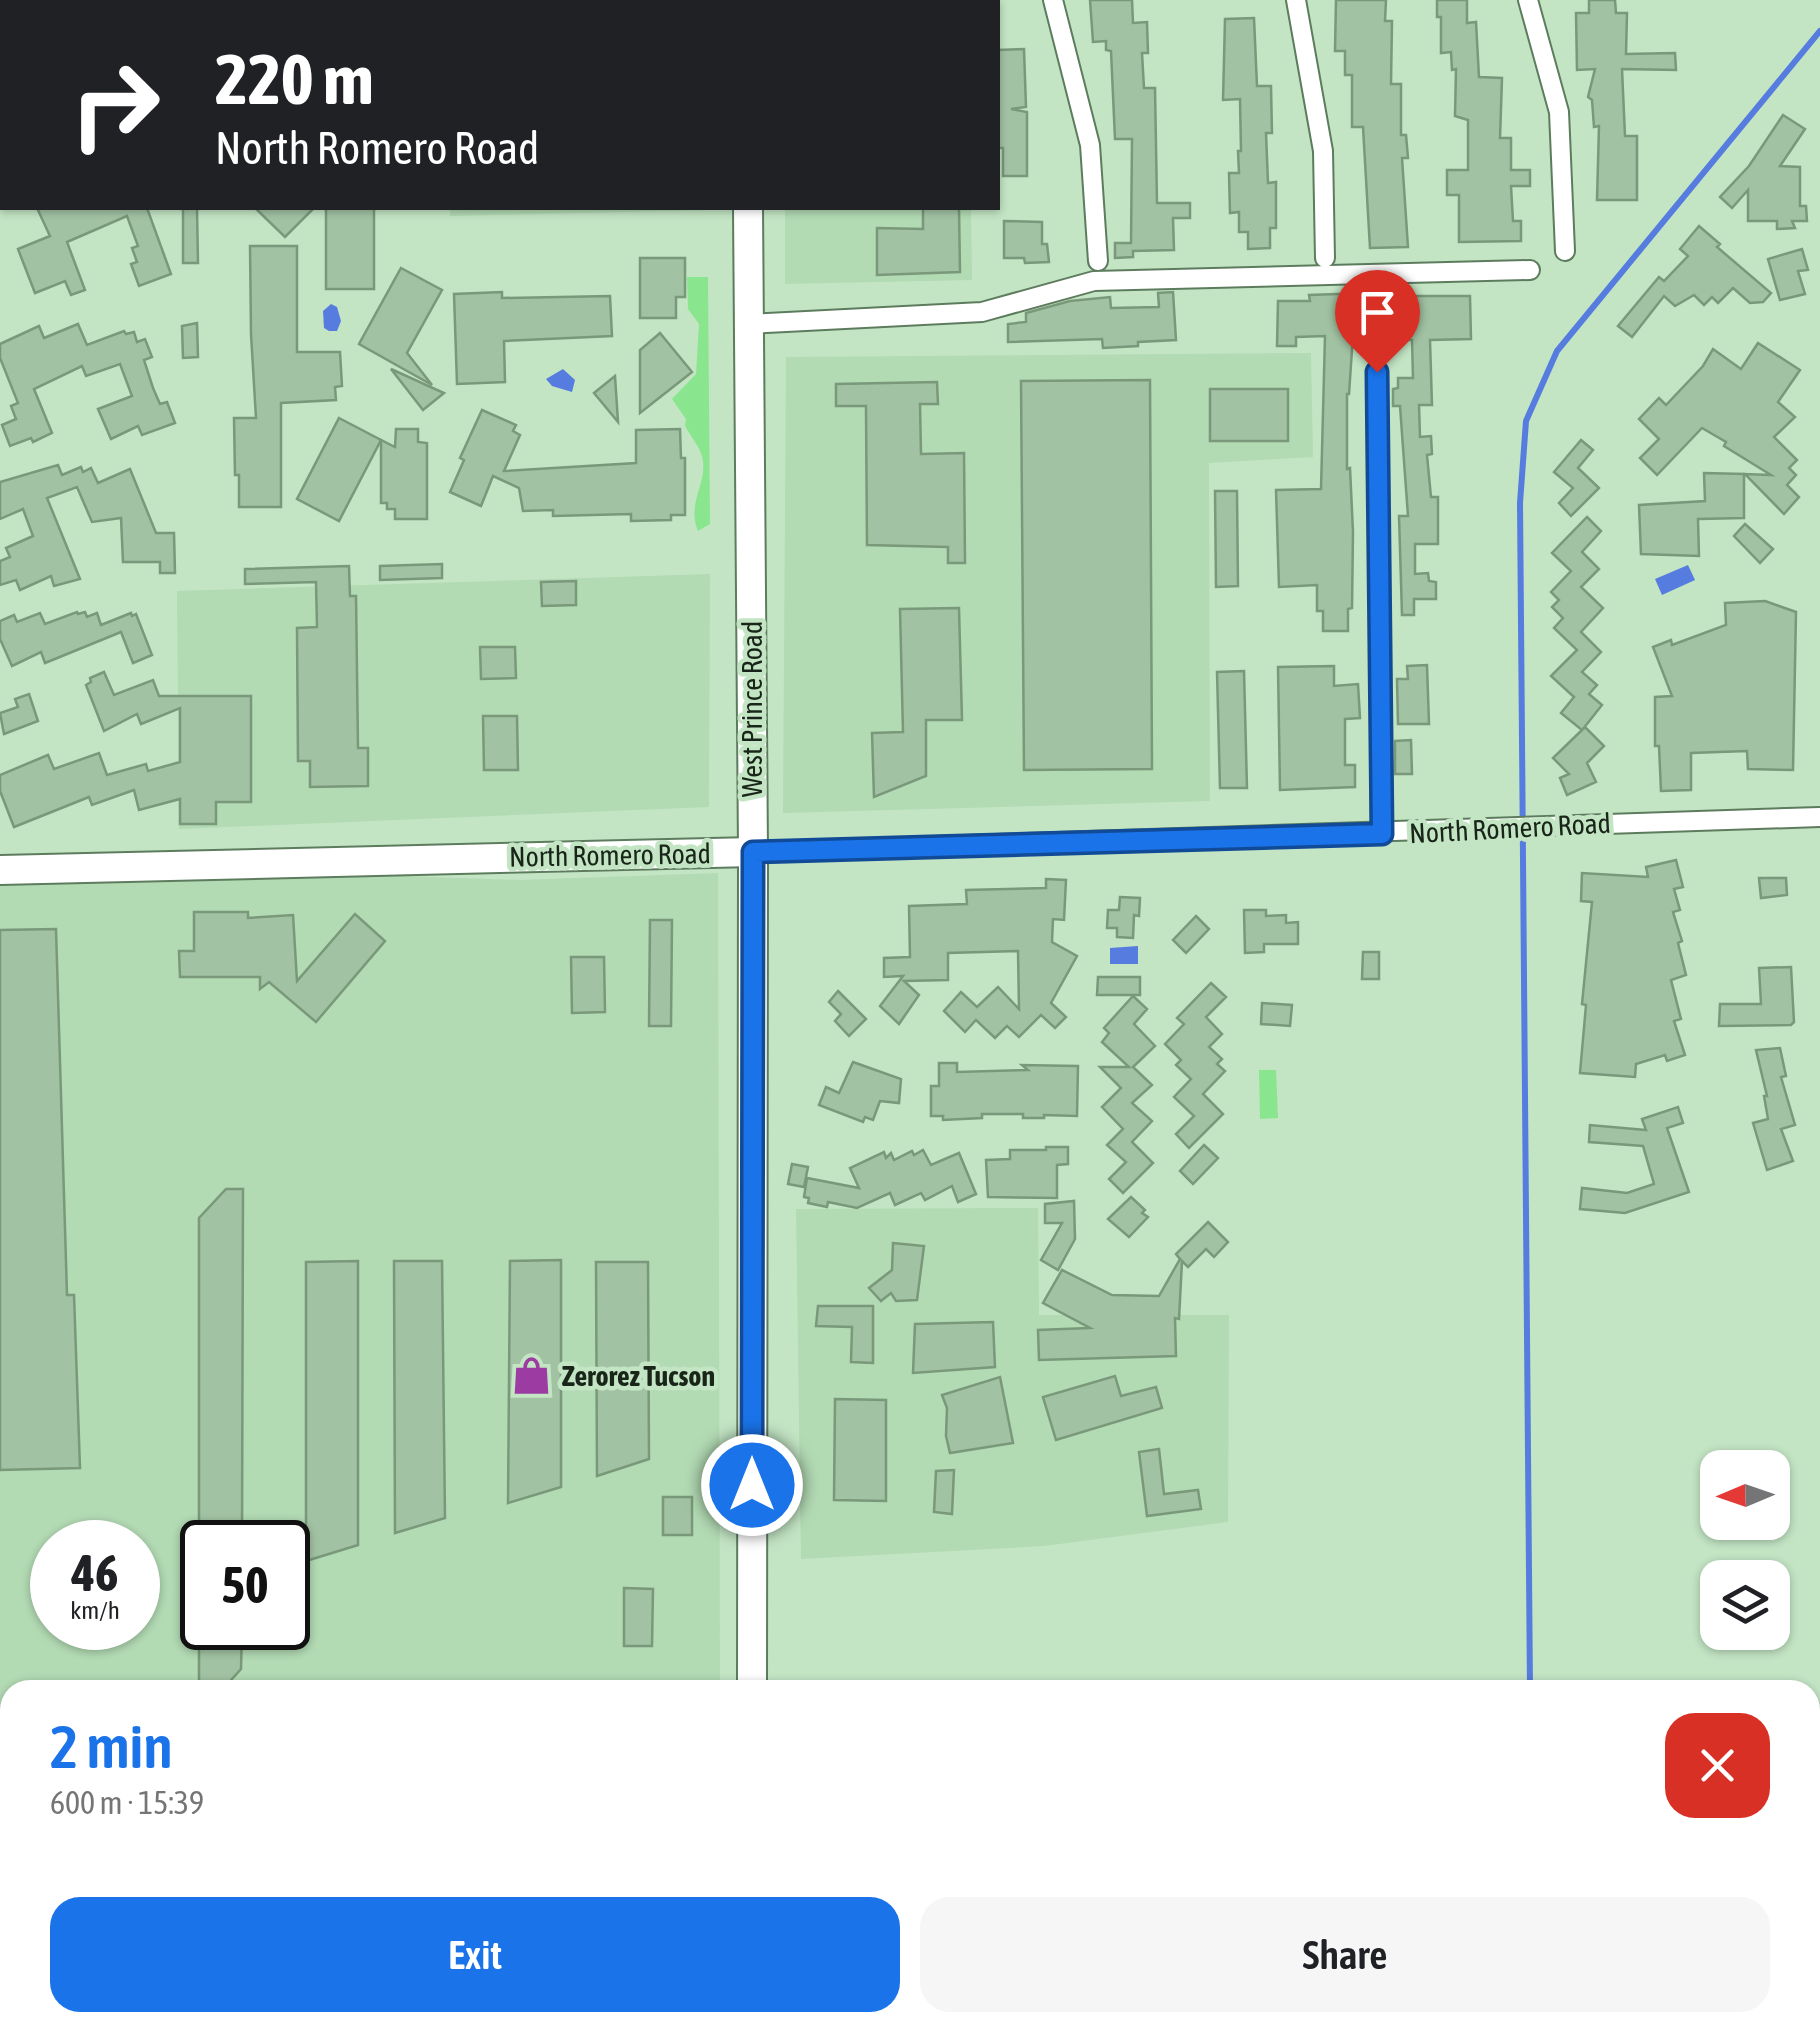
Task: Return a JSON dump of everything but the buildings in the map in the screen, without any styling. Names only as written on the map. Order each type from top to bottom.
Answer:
[{"type":"main road","name":"West Prince Road","points":[[748,210],[753,852],[752,1680]]},
{"type":"main road","name":"North Romero Road","points":[[0,870],[753,852]]},
{"type":"street","points":[[1053,0],[1090,145],[1098,260]]},
{"type":"street","points":[[1296,0],[1323,152],[1326,258]]},
{"type":"street","points":[[1528,0],[1559,112],[1564,252]]},
{"type":"street","points":[[749,324],[982,312],[1094,281],[1530,270]]},
{"type":"street","points":[[1377,372],[1382,834]]},
{"type":"street","name":"North Romero Road","points":[[753,852],[1820,818]]},
{"type":"shaded area","points":[[450,210],[706,210],[450,216]]},
{"type":"shaded area","points":[[785,210],[971,210],[972,280],[785,284]]},
{"type":"shaded area","points":[[1311,353],[1313,457],[1209,463],[1210,801],[783,813],[786,357]]},
{"type":"shaded area","points":[[710,574],[709,807],[179,829],[177,591]]},
{"type":"shaded area","points":[[256,871],[521,880],[718,873],[720,1680],[0,1680],[0,880]]},
{"type":"shaded area","points":[[1038,1208],[1039,1315],[1229,1315],[1228,1522],[1044,1546],[801,1559],[796,1209]]},
{"type":"green space","points":[[687,277],[708,277],[710,524],[698,531],[695,511],[703,475],[702,456],[685,426],[686,419],[672,399],[696,374],[699,324],[688,309]]},
{"type":"green space","points":[[1259,1070],[1276,1070],[1278,1118],[1260,1119]]},
{"type":"water","points":[[331,304],[337,307],[341,321],[337,331],[324,328],[323,311]]},
{"type":"water","points":[[563,369],[575,380],[572,392],[552,386],[546,379]]},
{"type":"water","points":[[1688,565],[1695,580],[1662,595],[1655,579]]},
{"type":"water","points":[[1138,946],[1138,964],[1110,964],[1110,948]]},
{"type":"waterway","points":[[1530,1680],[1520,503],[1526,421],[1557,351],[1820,31]]},
{"type":"place","name":"Zerorez Tucson","points":[[532,1376]]},
{"type":"route","points":[[752,1485],[753,852],[1382,834],[1377,372]]}]
